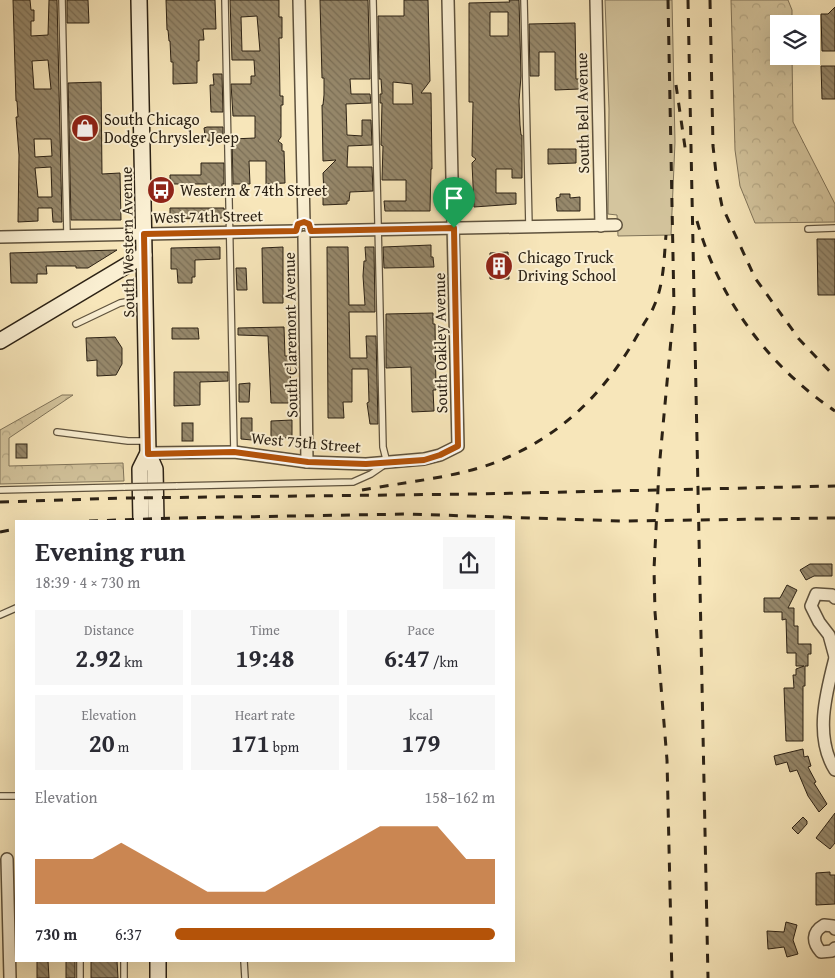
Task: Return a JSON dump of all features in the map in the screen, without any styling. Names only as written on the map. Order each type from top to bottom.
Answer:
[{"type":"main road","name":"South Western Avenue","points":[[139,0],[148,448],[155,470],[156,520]]},
{"type":"main road","points":[[0,340],[144,255]]},
{"type":"main road","name":"South Western Avenue","points":[[141,520],[140,470],[148,448]]},
{"type":"main road","points":[[158,962],[158,978]]},
{"type":"street","name":"South Claremont Avenue","points":[[300,0],[308,462]]},
{"type":"street","name":"South Oakley Avenue","points":[[448,0],[458,446]]},
{"type":"street","name":"South Bell Avenue","points":[[596,0],[601,226]]},
{"type":"street","name":"West 74th Street","points":[[0,237],[616,225]]},
{"type":"street","name":"West 75th Street","points":[[148,448],[234,452],[308,462],[366,464],[424,460],[458,446]]},
{"type":"street","points":[[835,598],[832,595],[816,594],[811,606],[819,622],[829,635],[835,658],[825,694],[824,727],[825,745],[835,770]]},
{"type":"street","points":[[8,859],[10,978]]},
{"type":"street","points":[[835,929],[833,926],[824,925],[816,930],[814,937],[815,946],[821,952],[832,951],[835,948]]},
{"type":"lane","points":[[62,0],[67,235]]},
{"type":"lane","points":[[225,0],[234,452]]},
{"type":"lane","points":[[0,490],[353,482],[371,474],[387,463],[383,448],[373,0]]},
{"type":"lane","points":[[524,0],[529,227]]},
{"type":"lane","points":[[808,229],[835,228]]},
{"type":"lane","points":[[76,324],[120,303],[146,298]]},
{"type":"lane","points":[[57,432],[128,442],[148,448]]},
{"type":"lane","points":[[0,616],[15,608]]},
{"type":"lane","points":[[0,796],[15,796]]},
{"type":"lane","points":[[80,962],[80,978]]},
{"type":"lane","points":[[124,962],[124,978]]},
{"type":"lane","points":[[244,962],[245,978]]},
{"type":"green space","points":[[605,0],[672,0],[675,142],[671,235],[618,236],[617,215],[608,214],[609,109]]},
{"type":"green space","points":[[731,0],[788,0],[792,15],[770,15],[770,65],[792,65],[793,122],[835,204],[835,222],[755,223],[740,186],[735,150]]},
{"type":"green space","points":[[62,395],[73,395],[9,438],[9,466],[123,463],[124,481],[0,484],[0,430]]},
{"type":"building","points":[[13,0],[30,0],[31,10],[34,10],[34,21],[31,21],[31,36],[48,35],[49,0],[57,0],[62,222],[53,222],[52,208],[38,208],[38,221],[18,222],[19,155]],"holes":[[[48,60],[51,89],[34,89],[32,61]],[[34,139],[51,139],[52,156],[35,157]],[[51,167],[52,197],[38,197],[35,168]]]},
{"type":"building","points":[[67,0],[88,0],[89,23],[67,23]]},
{"type":"building","points":[[166,0],[215,0],[216,29],[203,29],[204,40],[199,40],[197,83],[173,84],[173,62],[171,62],[170,41],[167,30]]},
{"type":"building","points":[[230,0],[279,0],[279,17],[282,17],[282,38],[279,38],[280,96],[283,96],[283,105],[281,105],[281,137],[278,141],[282,144],[282,151],[284,151],[285,183],[266,184],[266,161],[249,161],[250,184],[233,184],[232,139],[255,138],[255,116],[233,116],[231,84],[251,84],[251,76],[255,76],[254,60],[232,60]],"holes":[[[257,16],[260,51],[242,51],[241,17]]]},
{"type":"building","points":[[320,0],[368,0],[370,79],[350,79],[351,94],[370,94],[371,103],[346,104],[347,135],[362,136],[362,120],[371,120],[372,145],[348,146],[347,167],[372,167],[373,191],[350,192],[347,204],[323,205],[323,173],[336,160],[323,161],[322,105],[324,78],[322,78]]},
{"type":"building","points":[[404,0],[428,0],[430,81],[421,93],[431,93],[432,169],[430,211],[385,211],[384,201],[406,201],[406,180],[382,180],[382,103],[380,103],[380,94],[382,94],[381,79],[379,79],[378,16],[404,16]],"holes":[[[393,82],[412,84],[413,104],[393,104]]]},
{"type":"building","points":[[509,0],[519,0],[521,76],[519,101],[522,135],[522,178],[512,178],[512,169],[496,169],[496,193],[516,193],[516,204],[474,207],[472,163],[476,159],[472,156],[473,102],[469,102],[469,3],[510,2]],"holes":[[[490,12],[508,12],[508,36],[490,36]]]},
{"type":"building","points":[[835,7],[835,51],[822,51],[821,14],[828,14]]},
{"type":"building","points":[[575,23],[576,79],[579,79],[580,89],[555,90],[555,52],[539,52],[539,76],[530,76],[529,24]]},
{"type":"building","points":[[821,66],[835,66],[835,99],[822,99]]},
{"type":"building","points":[[213,74],[222,74],[223,112],[211,112],[210,85],[214,85]]},
{"type":"building","name":"South Chicago Dodge Chrysler Jeep","points":[[101,82],[102,174],[120,173],[121,220],[71,220],[68,83]]},
{"type":"building","points":[[223,127],[223,141],[208,141],[204,128]]},
{"type":"building","points":[[548,149],[576,149],[576,163],[548,164]]},
{"type":"building","points":[[201,163],[224,163],[224,184],[222,184],[222,190],[207,191],[207,184],[170,184],[170,175],[201,175]]},
{"type":"building","points":[[560,194],[570,194],[570,198],[580,197],[580,211],[557,211],[556,198],[560,197]]},
{"type":"building","points":[[170,208],[224,208],[225,218],[170,219]]},
{"type":"building","points":[[817,239],[835,239],[835,295],[818,295]]},
{"type":"building","points":[[431,245],[431,257],[433,257],[434,267],[384,268],[383,247]]},
{"type":"building","points":[[220,247],[220,259],[195,260],[195,277],[192,277],[192,283],[178,283],[177,269],[171,269],[171,248]]},
{"type":"building","points":[[283,247],[283,303],[263,303],[262,248]]},
{"type":"building","points":[[327,247],[348,247],[349,305],[365,305],[363,276],[364,261],[366,261],[365,247],[374,247],[375,312],[349,312],[350,358],[367,358],[366,336],[376,336],[378,424],[370,424],[367,403],[369,402],[368,369],[352,369],[352,402],[343,402],[344,418],[328,418]]},
{"type":"building","points":[[117,250],[88,268],[46,266],[47,274],[37,274],[37,283],[11,283],[10,253]]},
{"type":"building","name":"Chicago Truck Driving School","points":[[508,252],[509,279],[490,279],[490,253]]},
{"type":"building","points":[[236,268],[246,268],[247,290],[237,290]]},
{"type":"building","points":[[433,313],[433,324],[435,324],[436,390],[433,390],[434,411],[412,412],[411,367],[386,368],[386,314]]},
{"type":"building","points":[[284,327],[285,356],[290,356],[291,403],[271,403],[268,336],[238,335],[238,328]]},
{"type":"building","points":[[172,328],[198,328],[199,339],[172,339]]},
{"type":"building","points":[[115,337],[122,348],[122,364],[116,375],[97,376],[97,360],[87,361],[86,338]]},
{"type":"building","points":[[174,372],[228,372],[228,381],[200,382],[200,405],[174,406]]},
{"type":"building","points":[[250,383],[249,402],[239,402],[239,384]]},
{"type":"building","points":[[241,418],[252,418],[252,440],[241,439]]},
{"type":"building","points":[[292,420],[292,438],[271,438],[271,421]]},
{"type":"building","points":[[182,423],[193,423],[193,441],[182,441]]},
{"type":"building","points":[[16,444],[27,444],[27,458],[16,458]]},
{"type":"building","points":[[810,564],[832,564],[832,576],[814,576],[806,580],[800,570]]},
{"type":"building","points":[[787,585],[797,590],[788,608],[794,608],[794,626],[798,626],[798,644],[811,644],[811,654],[808,654],[808,666],[805,666],[805,686],[803,686],[803,741],[786,741],[784,688],[794,688],[793,675],[796,675],[796,669],[804,666],[796,666],[796,653],[787,653],[786,619],[782,620],[782,612],[764,612],[764,598],[780,598]]},
{"type":"building","points":[[803,749],[804,757],[808,756],[811,766],[808,767],[816,782],[814,783],[827,804],[819,812],[808,796],[797,770],[790,772],[787,762],[776,765],[774,756]]},
{"type":"building","points":[[835,813],[835,843],[830,849],[816,838]]},
{"type":"building","points":[[803,817],[807,824],[798,834],[792,828]]},
{"type":"building","points":[[830,872],[830,875],[835,875],[835,904],[816,905],[816,873]]},
{"type":"building","points":[[786,922],[797,925],[793,940],[798,954],[787,957],[784,947],[768,949],[767,931],[784,932]]},
{"type":"building","points":[[37,962],[48,962],[49,978],[37,978]]},
{"type":"building","points":[[66,962],[75,962],[75,978],[66,978]]},
{"type":"building","points":[[91,962],[117,962],[118,978],[91,978]]},
{"type":"railway","points":[[668,0],[674,307],[659,469],[654,569],[655,612],[667,760],[672,978]]},
{"type":"railway","points":[[688,0],[708,978]]},
{"type":"railway","points":[[710,0],[713,146],[722,206],[755,278],[799,339],[835,377]]},
{"type":"railway","points":[[676,85],[686,154]]},
{"type":"railway","points":[[697,221],[706,250],[718,277],[749,328],[788,373],[835,411]]},
{"type":"railway","points":[[362,490],[450,475],[484,467],[523,450],[544,438],[582,408],[614,372],[651,312],[662,280],[666,235]]},
{"type":"railway","points":[[0,502],[125,498],[478,494],[835,486]]},
{"type":"railway","points":[[118,520],[408,514],[621,521],[835,518]]},
{"type":"railway","points":[[0,532],[15,529]]},
{"type":"place","name":"South Chicago Dodge Chrysler Jeep","points":[[85,128]]},
{"type":"place","name":"Western & 74th Street","points":[[161,190]]},
{"type":"place","name":"Chicago Truck Driving School","points":[[499,266]]},
{"type":"route","points":[[304,222],[309,224],[311,231],[454,228],[458,446],[424,460],[366,464],[308,462],[234,452],[148,454],[144,234],[296,231],[298,224],[304,222]]}]
